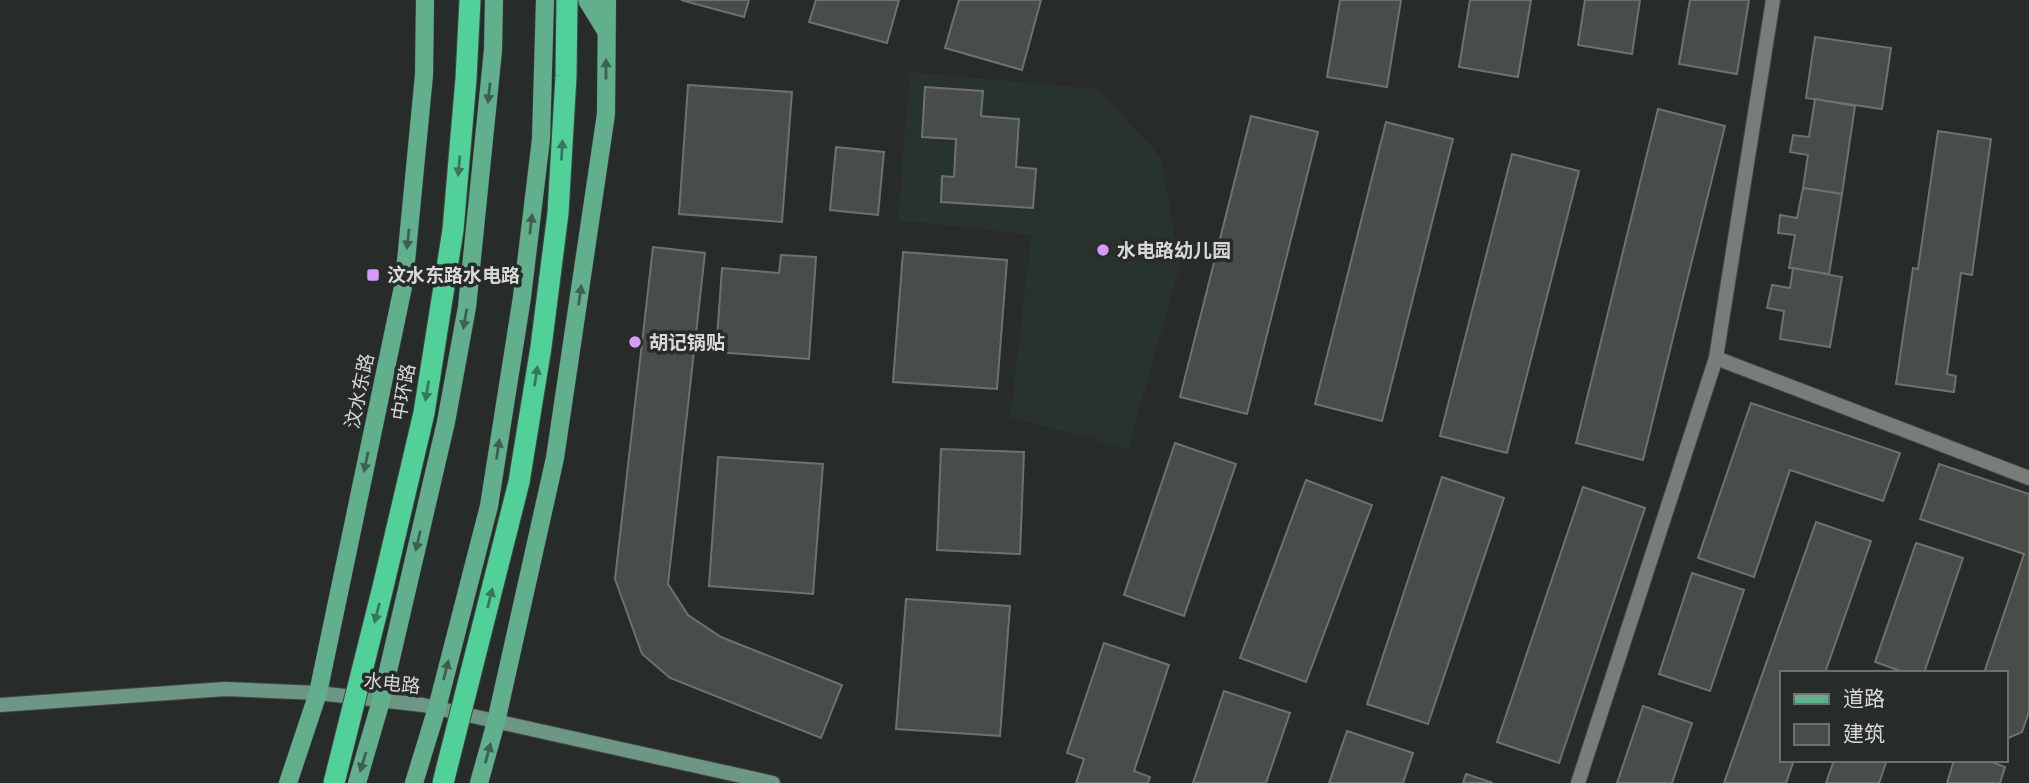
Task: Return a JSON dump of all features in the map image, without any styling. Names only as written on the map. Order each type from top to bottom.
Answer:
[{"type":"highway","name":"中环路","points":[[334,783],[424,413],[453,230],[466,79],[467,0]]},
{"type":"highway","points":[[443,783],[519,482],[541,347],[558,212],[566,76],[567,0]]},
{"type":"main road","name":"汶水东路","points":[[288,783],[318,694],[404,282],[424,75],[425,0]]},
{"type":"main road","points":[[467,0],[493,50]]},
{"type":"main road","points":[[356,783],[381,701],[446,422],[467,307],[493,50],[494,0]]},
{"type":"main road","points":[[414,783],[437,708],[489,506],[520,310],[541,139],[545,0]]},
{"type":"main road","points":[[587,0],[606,31]]},
{"type":"main road","points":[[480,783],[555,457],[606,114],[607,0]]},
{"type":"main road","name":"水电路","points":[[0,705],[225,689],[318,694],[437,708],[772,783]]},
{"type":"street","points":[[1578,783],[1716,358],[1773,0]]},
{"type":"street","points":[[1716,358],[2029,478]]},
{"type":"shaded area","name":"水电路幼儿园","points":[[909,72],[1098,89],[1161,157],[1180,266],[1128,449],[1010,417],[1031,235],[898,220]]},
{"type":"building","points":[[681,0],[749,0],[744,17]]},
{"type":"building","points":[[816,0],[899,0],[887,43],[809,22]]},
{"type":"building","points":[[959,0],[1041,0],[1022,70],[945,48]]},
{"type":"building","points":[[1340,0],[1401,0],[1387,87],[1327,77]]},
{"type":"building","points":[[1470,0],[1531,0],[1518,77],[1459,67]]},
{"type":"building","points":[[1585,0],[1640,0],[1632,54],[1578,45]]},
{"type":"building","points":[[1690,0],[1749,0],[1737,74],[1679,64]]},
{"type":"building","points":[[1815,37],[1891,48],[1882,109],[1806,98]]},
{"type":"building","points":[[688,85],[792,92],[782,222],[679,214]]},
{"type":"building","points":[[925,87],[983,91],[981,116],[1019,119],[1016,167],[1036,169],[1033,208],[941,202],[942,176],[954,177],[956,139],[922,137]]},
{"type":"building","points":[[1815,99],[1855,106],[1842,194],[1803,188],[1808,155],[1790,152],[1793,135],[1809,137]]},
{"type":"building","points":[[1658,109],[1725,126],[1643,460],[1576,443]]},
{"type":"building","points":[[1251,116],[1318,132],[1247,414],[1180,397]]},
{"type":"building","points":[[1386,122],[1453,139],[1382,421],[1315,404]]},
{"type":"building","points":[[1938,131],[1991,139],[1972,275],[1961,273],[1947,374],[1956,376],[1954,392],[1896,384],[1913,268],[1918,269]]},
{"type":"building","points":[[836,147],[884,152],[878,215],[830,210]]},
{"type":"building","points":[[1512,154],[1579,171],[1507,453],[1440,436]]},
{"type":"building","points":[[1803,188],[1842,194],[1829,274],[1789,268],[1795,235],[1778,233],[1780,215],[1797,218]]},
{"type":"building","points":[[653,247],[705,253],[668,584],[688,615],[721,637],[842,685],[821,738],[670,678],[642,654],[615,579]]},
{"type":"building","points":[[903,252],[1007,260],[997,389],[893,382]]},
{"type":"building","points":[[781,255],[816,257],[809,359],[716,352],[722,268],[779,273]]},
{"type":"building","points":[[1793,268],[1842,277],[1830,347],[1780,339],[1784,311],[1767,308],[1772,285],[1790,288]]},
{"type":"building","points":[[1751,403],[1900,453],[1883,501],[1790,470],[1754,577],[1698,558]]},
{"type":"building","points":[[1175,443],[1236,464],[1184,616],[1124,595]]},
{"type":"building","points":[[941,449],[1024,452],[1020,554],[937,550]]},
{"type":"building","points":[[718,457],[823,464],[813,594],[709,586]]},
{"type":"building","points":[[1939,464],[2029,494],[2029,712],[2022,732],[2008,738],[2008,671],[1985,671],[2024,554],[1920,519]]},
{"type":"building","points":[[1442,477],[1504,498],[1428,724],[1367,704]]},
{"type":"building","points":[[1306,480],[1372,505],[1306,682],[1240,658]]},
{"type":"building","points":[[1583,487],[1645,508],[1559,763],[1497,742]]},
{"type":"building","points":[[1816,522],[1871,541],[1826,671],[1780,671],[1780,762],[1793,762],[1786,783],[1724,783]]},
{"type":"building","points":[[1916,543],[1963,558],[1925,671],[1900,671],[1875,662]]},
{"type":"building","points":[[1692,573],[1744,590],[1710,691],[1659,674]]},
{"type":"building","points":[[906,599],[1010,606],[1000,736],[896,729]]},
{"type":"building","points":[[1104,643],[1169,665],[1134,771],[1150,777],[1148,783],[1076,783],[1084,759],[1067,753]]},
{"type":"building","points":[[1224,691],[1290,713],[1266,783],[1193,783]]},
{"type":"building","points":[[1643,706],[1692,723],[1672,783],[1617,783]]},
{"type":"building","points":[[1347,731],[1413,753],[1403,783],[1329,783]]},
{"type":"building","points":[[1833,762],[1886,762],[1879,783],[1826,783]]},
{"type":"building","points":[[1953,762],[1992,762],[2005,767],[2000,783],[1947,783]]},
{"type":"building","points":[[1466,774],[1493,783],[1463,783]]},
{"type":"place","name":"水电路幼儿园","points":[[1103,250]]},
{"type":"place","name":"汶水东路水电路","points":[[373,275]]},
{"type":"place","name":"胡记锅贴","points":[[635,342]]}]
